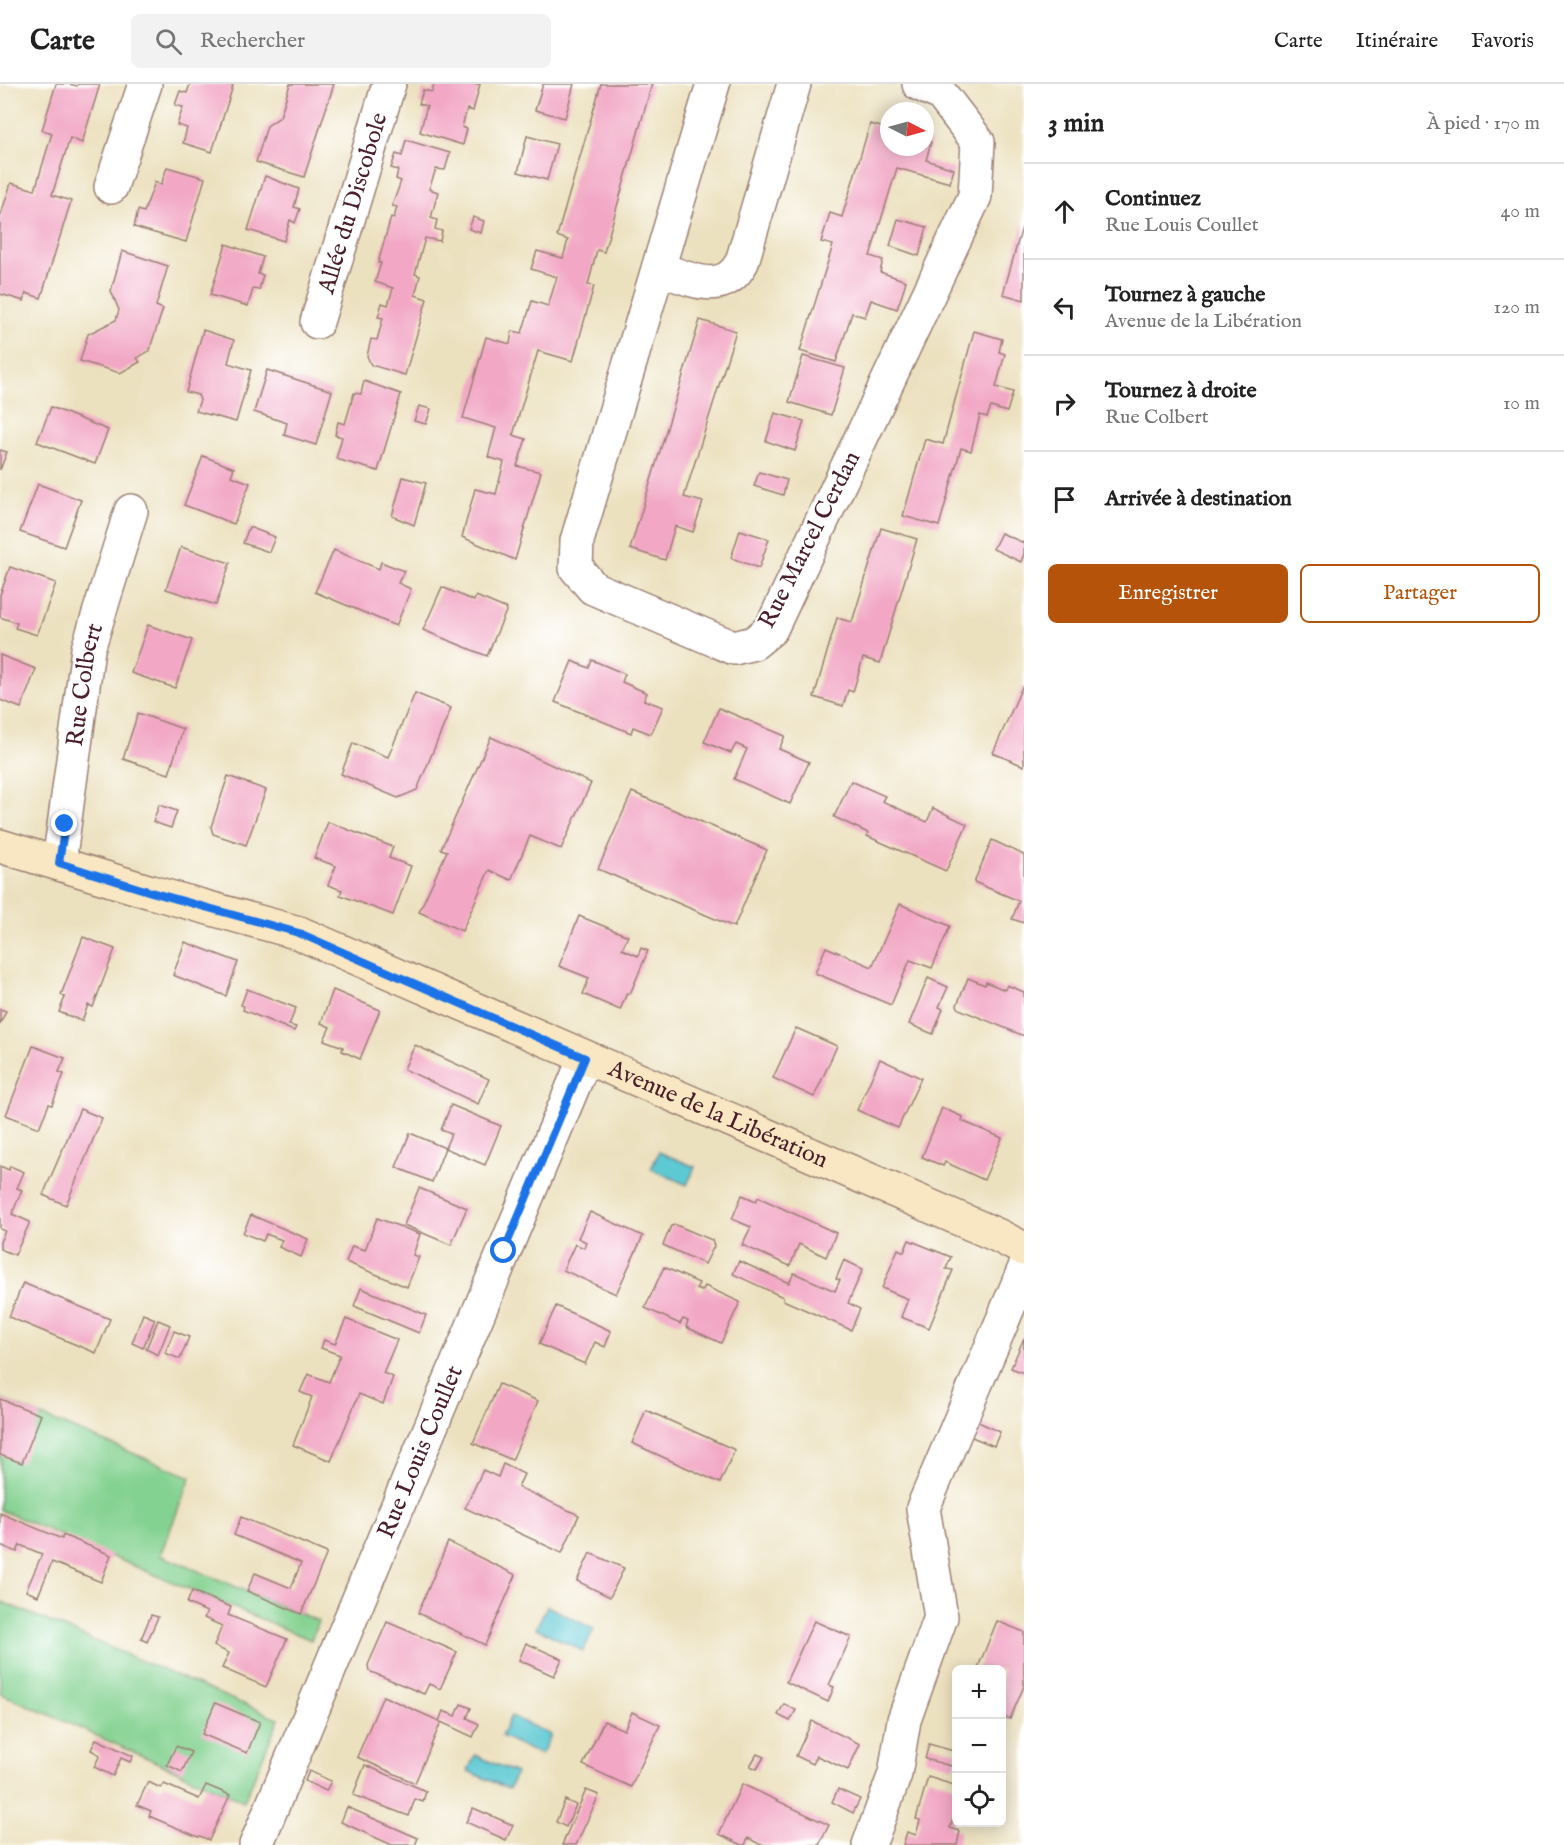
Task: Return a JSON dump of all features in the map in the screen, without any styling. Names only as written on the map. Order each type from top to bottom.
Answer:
[{"type":"main road","name":"Avenue de la Libération","points":[[0,846],[151,892],[299,933],[999,1236],[1024,1249]]},
{"type":"street","points":[[111,187],[145,84]]},
{"type":"street","name":"Allée du Discobole","points":[[317,322],[388,84]]},
{"type":"street","name":"Rue Marcel Cerdan","points":[[713,84],[578,541],[576,568],[593,588],[734,648],[754,644],[771,629],[975,196],[978,142],[941,94],[919,84]]},
{"type":"street","points":[[659,268],[714,284],[737,272],[742,262],[794,84]]},
{"type":"street","name":"Rue Colbert","points":[[59,863],[88,649],[132,511]]},
{"type":"street","name":"Rue Louis Coullet","points":[[256,1845],[585,1058]]},
{"type":"street","points":[[869,1845],[895,1774],[904,1720],[941,1617],[923,1508],[1024,1270]]},
{"type":"green space","points":[[0,1399],[191,1477],[160,1555],[318,1621],[311,1640],[0,1510]]},
{"type":"green space","points":[[0,1601],[279,1719],[244,1801],[0,1693]]},
{"type":"water","points":[[659,1152],[695,1167],[687,1185],[651,1169]]},
{"type":"water","points":[[547,1606],[594,1629],[583,1651],[536,1628]]},
{"type":"water","points":[[511,1716],[551,1735],[541,1755],[501,1736]]},
{"type":"water","points":[[475,1755],[516,1773],[509,1789],[468,1771]]},
{"type":"building","points":[[56,84],[77,86],[78,84],[100,84],[82,143],[70,138],[52,195],[71,201],[41,298],[26,293],[24,301],[0,294],[0,217],[11,183],[35,190],[52,133],[42,130]]},
{"type":"building","points":[[190,84],[233,86],[212,152],[183,143],[187,128],[177,125],[183,107],[175,105],[180,91],[187,93]]},
{"type":"building","points":[[290,84],[334,84],[304,177],[256,162],[267,126],[280,117]]},
{"type":"building","points":[[434,84],[480,84],[473,111],[467,109],[462,127],[467,129],[463,145],[420,132],[427,106],[419,104],[423,90],[432,92]]},
{"type":"building","points":[[543,84],[574,84],[565,118],[535,110]]},
{"type":"building","points":[[601,84],[652,84],[604,252],[597,250],[588,285],[594,286],[573,361],[538,351],[513,435],[526,439],[517,466],[541,472],[515,560],[462,537],[475,489],[496,494],[504,462],[488,457],[496,428],[463,418],[486,337],[510,344],[512,331],[522,333],[532,301],[548,306],[557,277],[531,269],[537,251],[563,258],[568,240],[557,236]]},
{"type":"building","points":[[870,124],[880,127],[880,156],[927,156],[926,160],[954,169],[950,183],[897,168],[870,256],[883,260],[880,272],[906,281],[902,295],[897,309],[871,300],[865,317],[852,313],[836,362],[800,351],[833,245],[821,242],[830,213],[842,217]]},
{"type":"building","points":[[527,136],[557,144],[547,180],[518,172]]},
{"type":"building","points":[[406,140],[450,153],[445,170],[436,169],[429,189],[438,192],[431,218],[437,220],[435,229],[442,231],[440,241],[425,238],[415,274],[420,276],[415,295],[427,299],[405,375],[371,365],[367,356],[371,339],[377,340],[383,318],[378,317],[382,303],[388,305],[393,288],[375,282],[391,217],[394,218],[397,207],[392,206],[401,181],[396,179],[398,170],[391,168],[396,154],[402,156]]},
{"type":"building","points":[[167,167],[205,178],[186,242],[134,227],[138,210],[144,212],[155,182],[161,185]]},
{"type":"building","points":[[265,176],[299,189],[294,207],[300,209],[295,223],[290,220],[284,241],[248,230]]},
{"type":"building","points":[[473,217],[484,221],[481,233],[469,229]]},
{"type":"building","points":[[898,219],[927,227],[919,256],[890,246]]},
{"type":"building","points":[[1024,224],[1024,300],[1003,294]]},
{"type":"building","points":[[226,244],[263,257],[258,274],[263,275],[259,290],[253,289],[248,306],[210,295]]},
{"type":"building","points":[[122,251],[168,266],[156,306],[163,309],[149,351],[137,358],[140,362],[120,373],[80,361],[88,334],[116,320],[119,310],[111,291]]},
{"type":"building","points":[[700,320],[736,331],[684,497],[703,502],[693,532],[675,526],[665,560],[630,549]]},
{"type":"building","points":[[203,330],[234,340],[228,363],[251,370],[236,422],[196,411],[200,400],[198,395],[186,392]]},
{"type":"building","points":[[974,331],[1002,339],[999,352],[1005,354],[996,387],[1013,392],[1007,412],[991,407],[987,417],[980,415],[971,451],[961,448],[939,526],[903,516],[925,439],[943,444]]},
{"type":"building","points":[[803,356],[845,368],[831,415],[789,402]]},
{"type":"building","points":[[267,370],[332,391],[316,445],[284,435],[287,423],[254,412]]},
{"type":"building","points":[[364,381],[401,394],[378,471],[336,459],[342,437],[335,435],[338,422],[345,424],[354,393],[361,394]]},
{"type":"building","points":[[419,406],[431,409],[426,424],[414,421]]},
{"type":"building","points":[[51,407],[108,430],[95,464],[37,442]]},
{"type":"building","points":[[775,413],[804,421],[795,451],[766,441]]},
{"type":"building","points":[[0,450],[7,452],[0,470]]},
{"type":"building","points":[[203,456],[234,468],[231,476],[250,483],[234,524],[184,505]]},
{"type":"building","points":[[759,472],[787,480],[783,495],[754,486]]},
{"type":"building","points":[[403,477],[426,483],[414,525],[392,516]]},
{"type":"building","points":[[38,484],[81,500],[64,547],[20,532]]},
{"type":"building","points":[[249,527],[275,537],[269,552],[243,543]]},
{"type":"building","points":[[881,528],[917,539],[880,663],[863,658],[853,692],[848,690],[843,706],[814,697],[837,618],[852,622]]},
{"type":"building","points":[[740,530],[769,539],[759,568],[731,558]]},
{"type":"building","points":[[1001,533],[1024,543],[1021,562],[993,549]]},
{"type":"building","points":[[181,547],[230,563],[216,605],[166,589]]},
{"type":"building","points":[[334,550],[379,569],[381,562],[404,571],[398,583],[411,589],[396,626],[315,592]]},
{"type":"building","points":[[10,567],[56,583],[37,635],[15,628],[17,623],[0,617],[0,595]]},
{"type":"building","points":[[442,587],[474,601],[476,596],[507,609],[487,656],[423,630]]},
{"type":"building","points":[[148,625],[192,640],[175,688],[131,673]]},
{"type":"building","points":[[0,655],[36,669],[21,708],[0,700]]},
{"type":"building","points":[[592,660],[625,674],[622,682],[647,693],[644,700],[663,707],[651,734],[633,727],[631,733],[555,702],[572,661],[589,668]]},
{"type":"building","points":[[1022,687],[1024,688],[1024,766],[993,753]]},
{"type":"building","points":[[415,693],[451,708],[417,790],[398,798],[341,774],[353,743],[388,757]]},
{"type":"building","points":[[719,708],[785,736],[779,749],[809,762],[790,804],[734,779],[747,749],[736,744],[731,753],[704,742]]},
{"type":"building","points":[[138,713],[183,729],[169,774],[123,759]]},
{"type":"building","points":[[491,737],[591,783],[561,849],[530,836],[511,880],[489,870],[462,931],[419,912],[447,851],[441,849]]},
{"type":"building","points":[[228,776],[266,790],[246,845],[213,834],[211,827]]},
{"type":"building","points":[[851,781],[885,796],[882,801],[927,822],[933,808],[967,824],[946,871],[867,836],[868,833],[834,817]]},
{"type":"building","points":[[632,792],[767,850],[734,927],[598,869]]},
{"type":"building","points":[[159,805],[177,811],[171,828],[153,822]]},
{"type":"building","points":[[328,822],[393,847],[389,858],[411,866],[393,915],[340,895],[342,890],[328,885],[336,866],[314,858]]},
{"type":"building","points":[[992,840],[1024,855],[1024,923],[1012,919],[1019,901],[974,882]]},
{"type":"building","points":[[900,904],[950,926],[932,968],[910,960],[891,1005],[815,973],[826,947],[872,967]]},
{"type":"building","points":[[579,916],[628,936],[622,949],[638,956],[641,948],[648,951],[630,994],[627,993],[620,1010],[583,994],[589,978],[559,966]]},
{"type":"building","points":[[83,937],[115,949],[93,1007],[88,1005],[82,1021],[59,1012],[65,997],[61,995]]},
{"type":"building","points":[[185,942],[238,962],[226,996],[173,975]]},
{"type":"building","points":[[928,978],[948,987],[939,1007],[943,1009],[933,1034],[909,1024]]},
{"type":"building","points":[[968,978],[1005,990],[1007,985],[1024,992],[1024,1036],[959,1009],[957,1005]]},
{"type":"building","points":[[247,989],[296,1008],[289,1025],[296,1027],[294,1031],[243,1010],[244,1006],[241,1005]]},
{"type":"building","points":[[333,990],[380,1010],[360,1059],[342,1051],[343,1047],[324,1040],[330,1027],[321,1023]]},
{"type":"building","points":[[0,1009],[6,1011],[0,1024]]},
{"type":"building","points":[[796,1028],[837,1046],[814,1097],[773,1078]]},
{"type":"building","points":[[415,1045],[489,1079],[478,1104],[404,1069]]},
{"type":"building","points":[[33,1046],[65,1058],[59,1072],[64,1074],[52,1105],[49,1104],[39,1128],[6,1115]]},
{"type":"building","points":[[880,1059],[921,1078],[898,1128],[857,1110]]},
{"type":"building","points":[[451,1105],[501,1126],[485,1165],[445,1148],[451,1134],[441,1130]]},
{"type":"building","points":[[942,1108],[963,1117],[962,1121],[1002,1138],[984,1180],[945,1162],[943,1166],[922,1157]]},
{"type":"building","points":[[80,1109],[102,1118],[66,1205],[43,1195]]},
{"type":"building","points":[[410,1133],[445,1148],[432,1182],[396,1167]]},
{"type":"building","points":[[0,1166],[9,1170],[10,1166],[24,1172],[17,1188],[22,1190],[12,1214],[30,1222],[15,1255],[0,1249],[0,1242],[5,1231],[0,1229]]},
{"type":"building","points":[[419,1188],[467,1208],[451,1245],[404,1225]]},
{"type":"building","points":[[742,1195],[756,1201],[758,1197],[836,1233],[826,1257],[799,1244],[790,1266],[742,1245],[751,1227],[732,1219]]},
{"type":"building","points":[[590,1212],[643,1236],[616,1294],[563,1270],[575,1244],[584,1248],[586,1242],[578,1238]]},
{"type":"building","points":[[251,1215],[308,1239],[301,1257],[279,1247],[282,1240],[266,1234],[263,1241],[243,1233]]},
{"type":"building","points":[[377,1218],[420,1234],[413,1255],[419,1257],[407,1287],[346,1262],[352,1246],[365,1250]]},
{"type":"building","points":[[676,1225],[712,1240],[714,1246],[705,1264],[663,1245],[671,1226]]},
{"type":"building","points":[[909,1240],[951,1257],[946,1269],[953,1270],[929,1328],[901,1317],[908,1299],[882,1288],[898,1249],[904,1252]]},
{"type":"building","points":[[844,1260],[863,1269],[848,1303],[860,1309],[851,1330],[783,1300],[783,1297],[733,1274],[739,1261],[789,1283],[794,1273],[835,1291],[840,1280],[836,1279]]},
{"type":"building","points":[[664,1267],[699,1283],[696,1289],[702,1291],[705,1286],[740,1302],[721,1343],[686,1327],[688,1321],[683,1319],[680,1324],[645,1308]]},
{"type":"building","points":[[23,1283],[110,1319],[96,1353],[9,1317]]},
{"type":"building","points":[[361,1288],[426,1315],[419,1333],[354,1306]]},
{"type":"building","points":[[556,1306],[611,1331],[605,1347],[595,1342],[585,1364],[539,1344]]},
{"type":"building","points":[[143,1314],[155,1319],[143,1348],[132,1343]]},
{"type":"building","points":[[346,1319],[397,1340],[383,1373],[393,1377],[383,1404],[359,1394],[331,1461],[293,1445],[312,1397],[300,1392],[308,1374],[329,1382],[340,1355],[321,1348],[324,1340],[335,1344]]},
{"type":"building","points":[[158,1320],[170,1325],[158,1355],[146,1349]]},
{"type":"building","points":[[174,1331],[189,1337],[180,1359],[165,1353]]},
{"type":"building","points":[[1024,1338],[1024,1373],[1011,1368]]},
{"type":"building","points":[[499,1384],[538,1401],[512,1460],[473,1443]]},
{"type":"building","points":[[0,1399],[41,1415],[22,1463],[0,1455]]},
{"type":"building","points":[[646,1410],[735,1450],[720,1483],[632,1443]]},
{"type":"building","points":[[974,1420],[1000,1432],[994,1446],[967,1435]]},
{"type":"building","points":[[503,1464],[524,1474],[518,1487],[579,1515],[562,1553],[465,1508],[483,1470],[498,1477]]},
{"type":"building","points":[[0,1513],[62,1539],[63,1535],[111,1555],[101,1582],[52,1562],[38,1596],[26,1591],[42,1554],[20,1545],[17,1552],[0,1545]]},
{"type":"building","points":[[241,1517],[327,1553],[301,1614],[247,1591],[255,1573],[291,1588],[301,1563],[234,1535]]},
{"type":"building","points":[[448,1542],[516,1575],[485,1645],[418,1613]]},
{"type":"building","points":[[590,1553],[624,1568],[610,1597],[577,1581]]},
{"type":"building","points":[[192,1591],[231,1607],[228,1615],[287,1639],[266,1687],[222,1668],[229,1653],[214,1646],[222,1626],[204,1618],[207,1612],[187,1603]]},
{"type":"building","points":[[151,1615],[158,1617],[147,1642],[141,1639]]},
{"type":"building","points":[[814,1621],[851,1637],[829,1685],[834,1687],[828,1702],[786,1682]]},
{"type":"building","points":[[997,1621],[1024,1632],[1024,1686],[1010,1719],[1006,1718],[1006,1665],[979,1665]]},
{"type":"building","points":[[387,1622],[457,1652],[440,1689],[429,1684],[424,1694],[369,1671],[368,1665]]},
{"type":"building","points":[[526,1643],[562,1659],[554,1676],[519,1660]]},
{"type":"building","points":[[383,1696],[439,1721],[443,1711],[456,1716],[461,1704],[471,1708],[467,1718],[479,1724],[473,1737],[441,1722],[415,1783],[357,1757]]},
{"type":"building","points":[[215,1703],[260,1722],[247,1753],[202,1734]]},
{"type":"building","points":[[784,1704],[796,1710],[790,1721],[778,1715]]},
{"type":"building","points":[[632,1712],[660,1725],[631,1787],[583,1765],[604,1721],[624,1730]]},
{"type":"building","points":[[812,1721],[860,1744],[848,1770],[817,1756],[813,1764],[796,1756]]},
{"type":"building","points":[[96,1739],[133,1756],[130,1762],[121,1758],[113,1776],[94,1767],[100,1755],[91,1750]]},
{"type":"building","points":[[929,1744],[952,1751],[952,1766],[925,1759]]},
{"type":"building","points":[[176,1746],[191,1752],[182,1772],[167,1765]]},
{"type":"building","points":[[757,1754],[764,1757],[757,1769],[750,1766]]},
{"type":"building","points":[[365,1765],[426,1791],[423,1802],[415,1799],[409,1816],[353,1795]]},
{"type":"building","points":[[309,1771],[331,1781],[326,1791],[305,1781]]},
{"type":"building","points":[[928,1777],[952,1784],[950,1828],[960,1831],[957,1845],[903,1845],[907,1832],[916,1835],[920,1820],[916,1819]]},
{"type":"building","points":[[148,1782],[161,1788],[164,1784],[199,1799],[206,1785],[230,1795],[209,1840],[149,1816],[151,1811],[137,1805]]},
{"type":"building","points":[[742,1784],[829,1825],[819,1845],[761,1845],[748,1838],[745,1845],[742,1845],[719,1834]]},
{"type":"building","points":[[838,1789],[860,1799],[853,1813],[832,1802]]},
{"type":"building","points":[[586,1790],[599,1795],[576,1845],[562,1845]]},
{"type":"building","points":[[565,1800],[576,1805],[566,1827],[556,1822]]},
{"type":"building","points":[[347,1807],[418,1838],[415,1845],[392,1845],[341,1822]]},
{"type":"building","points":[[473,1808],[513,1825],[506,1840],[466,1822]]},
{"type":"route","points":[[65,824],[59,863],[151,892],[299,933],[585,1058],[504,1251]]}]
